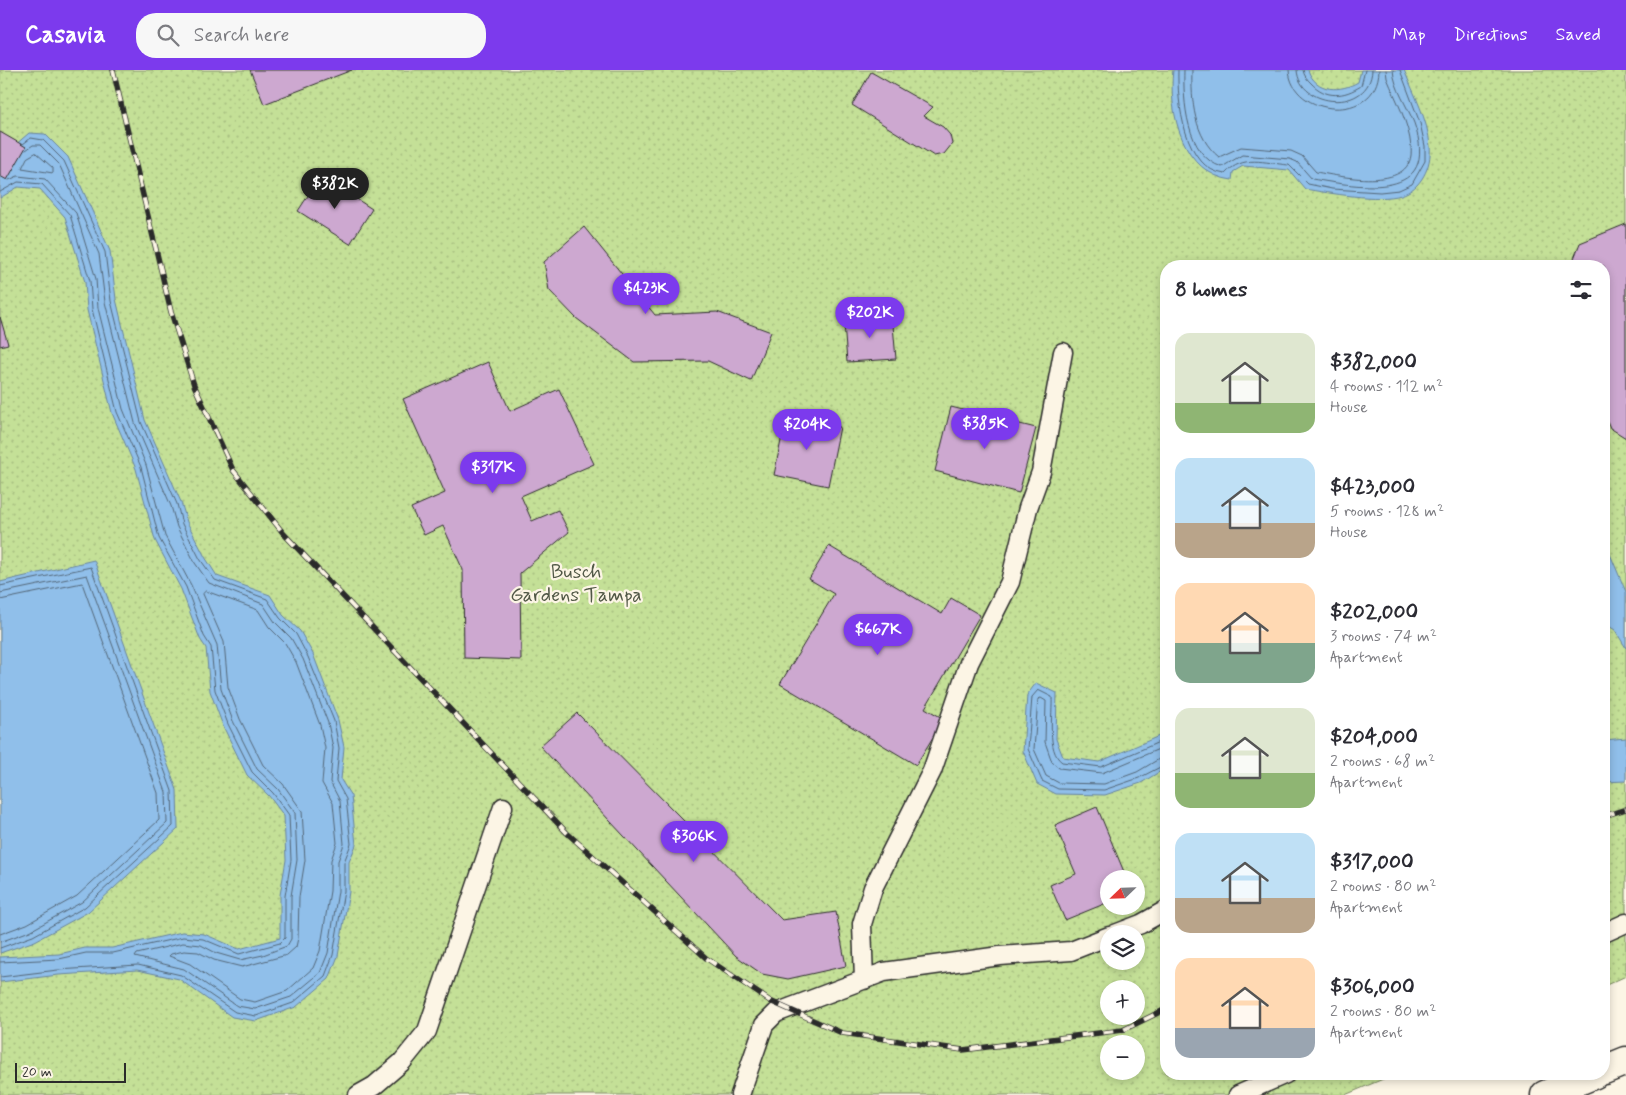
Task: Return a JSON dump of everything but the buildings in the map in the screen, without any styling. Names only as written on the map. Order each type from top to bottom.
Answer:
[{"type":"main road","points":[[1610,1068],[1626,1061]]},
{"type":"main road","points":[[1545,1095],[1581,1080]]},
{"type":"lane","points":[[864,980],[862,924],[873,888],[932,771],[969,663],[1010,582],[1028,508],[1041,472],[1063,352]]},
{"type":"lane","points":[[358,1095],[374,1086],[402,1062],[427,1031],[502,807]]},
{"type":"lane","points":[[1138,925],[1160,913]]},
{"type":"lane","points":[[1610,930],[1626,923]]},
{"type":"lane","points":[[740,1095],[764,1025],[776,1013],[884,972],[1000,956],[1070,951],[1100,939]]},
{"type":"lane","points":[[1238,1095],[1272,1080]]},
{"type":"green space","name":"Busch Gardens Tampa","points":[[0,70],[1626,70],[1626,976],[1610,983],[1610,260],[1160,260],[1160,1080],[1381,1080],[1345,1095],[0,1095]]},
{"type":"water","points":[[1173,70],[1308,70],[1312,78],[1323,87],[1337,89],[1358,82],[1361,70],[1404,70],[1420,107],[1429,136],[1430,154],[1427,169],[1424,176],[1408,192],[1392,197],[1380,198],[1305,189],[1289,170],[1243,166],[1233,172],[1232,180],[1215,175],[1201,166],[1190,154],[1182,139],[1173,104]]},
{"type":"water","points":[[29,133],[45,134],[68,157],[110,251],[116,299],[145,420],[181,502],[187,522],[205,557],[217,576],[270,595],[283,615],[300,631],[313,654],[338,720],[344,747],[341,780],[351,796],[356,845],[349,862],[349,892],[338,956],[329,979],[296,1007],[256,1021],[232,1017],[179,979],[137,970],[59,975],[0,982],[0,957],[59,954],[85,948],[112,948],[182,932],[204,934],[239,949],[280,938],[280,895],[286,860],[284,816],[269,796],[247,775],[223,726],[210,691],[206,648],[200,639],[181,589],[155,540],[136,469],[112,413],[87,310],[85,282],[65,217],[40,189],[18,187],[0,198],[0,158]]},
{"type":"water","points":[[1610,554],[1626,592],[1626,648],[1615,630],[1610,627]]},
{"type":"water","points":[[94,560],[177,790],[178,829],[88,912],[35,941],[0,953],[0,582]]},
{"type":"water","points":[[1036,683],[1057,693],[1056,739],[1063,757],[1099,762],[1160,736],[1160,772],[1141,783],[1105,795],[1056,794],[1037,784],[1023,751],[1027,695]]},
{"type":"water","points":[[1626,738],[1626,781],[1610,782],[1610,739]]},
{"type":"railway","points":[[113,70],[171,312],[194,385],[233,470],[284,534],[567,833],[706,958],[770,1001],[842,1033],[963,1050],[1123,1030],[1160,1012]]},
{"type":"railway","points":[[1610,814],[1626,809]]}]
